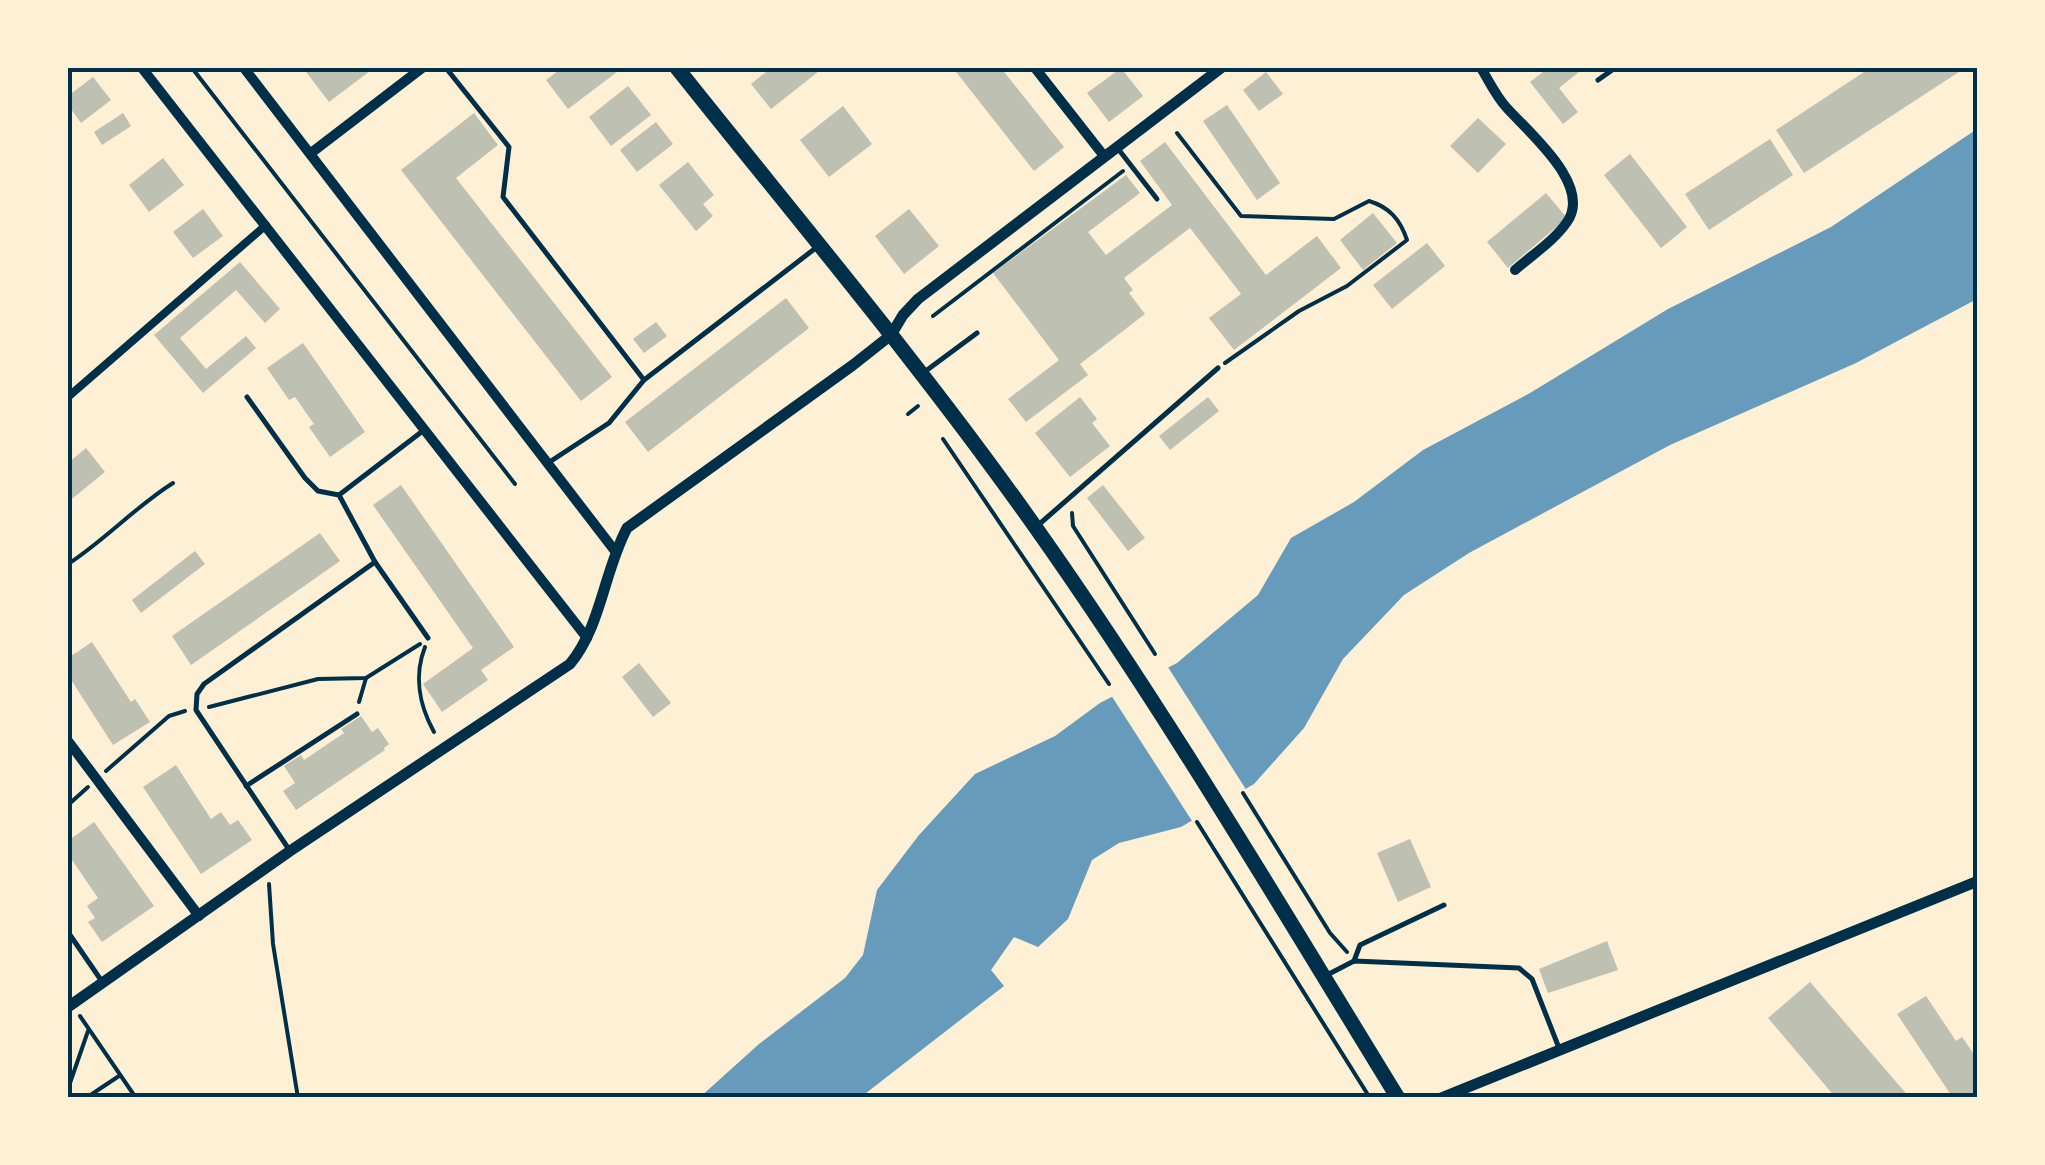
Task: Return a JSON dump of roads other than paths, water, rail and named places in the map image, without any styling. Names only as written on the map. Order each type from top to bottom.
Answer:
[{"type":"main road","points":[[678,68],[891,335],[1036,527],[1132,670],[1398,1098]]},
{"type":"street","points":[[142,68],[586,638]]},
{"type":"street","points":[[244,68],[615,550]]},
{"type":"street","points":[[311,153],[422,68]]},
{"type":"street","points":[[1035,68],[1104,156]]},
{"type":"street","points":[[70,1006],[290,851],[570,664],[586,638],[626,528],[891,335],[918,299],[1222,68]]},
{"type":"street","points":[[1481,68],[1502,104],[1541,142],[1568,181],[1574,204],[1569,220],[1515,270]]},
{"type":"street","points":[[68,396],[266,225]]},
{"type":"street","points":[[68,741],[198,916]]},
{"type":"street","points":[[1441,1098],[1978,880]]},
{"type":"lane","points":[[446,68],[509,147],[503,197],[644,380]]},
{"type":"lane","points":[[1598,80],[1615,68]]},
{"type":"lane","points":[[1116,146],[1157,199]]},
{"type":"lane","points":[[548,463],[610,423],[644,380],[818,246]]},
{"type":"lane","points":[[921,374],[977,333]]},
{"type":"lane","points":[[1036,527],[1218,368]]},
{"type":"lane","points":[[247,397],[318,492],[339,495],[425,429]]},
{"type":"lane","points":[[339,495],[374,562],[428,638]]},
{"type":"lane","points":[[290,851],[196,710],[197,694],[204,684],[374,562]]},
{"type":"lane","points":[[246,786],[357,714]]},
{"type":"lane","points":[[1354,961],[1360,945],[1444,904]]},
{"type":"lane","points":[[68,932],[102,983]]},
{"type":"lane","points":[[1323,977],[1354,961],[1519,968],[1532,979],[1560,1051]]},
{"type":"water","points":[[1977,129],[1977,299],[1856,363],[1670,445],[1469,553],[1404,595],[1343,659],[1304,728],[1254,784],[1181,827],[1119,843],[1092,860],[1068,919],[1038,947],[1014,937],[991,970],[1004,986],[861,1097],[699,1098],[759,1044],[845,978],[863,955],[877,890],[919,835],[975,774],[1055,736],[1100,703],[1177,663],[1258,595],[1291,538],[1354,502],[1423,450],[1530,393],[1668,309],[1831,227]]}]
